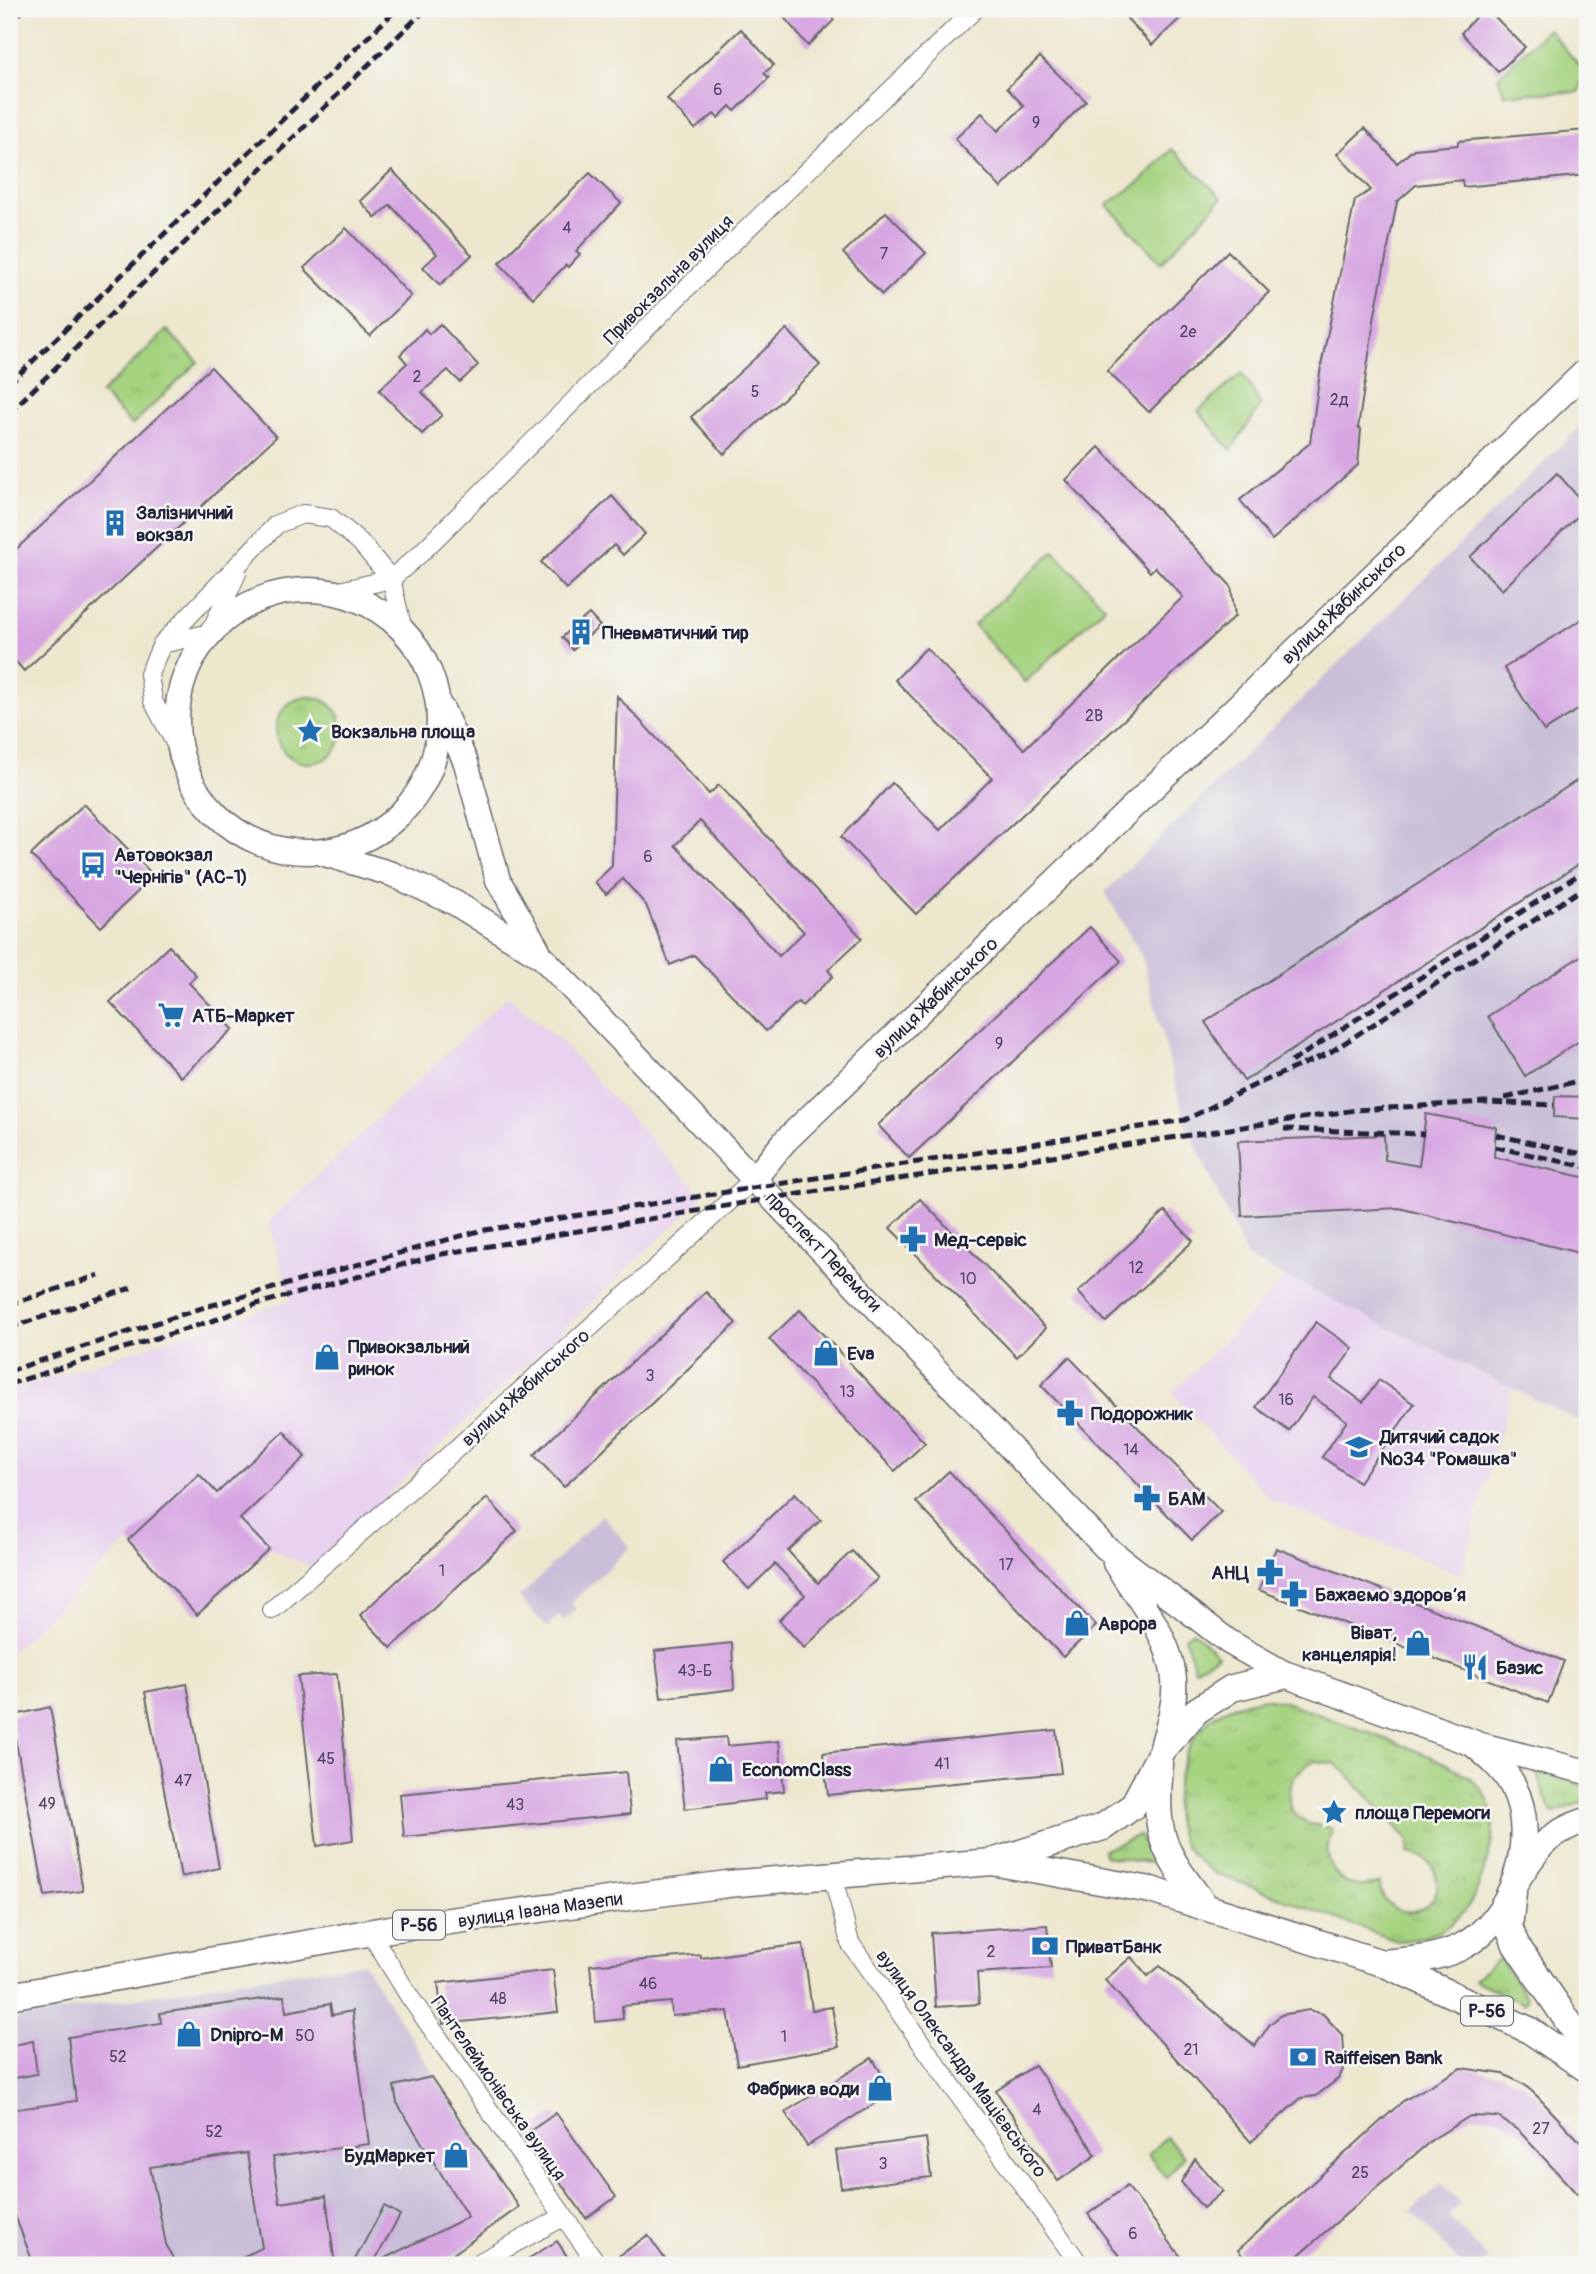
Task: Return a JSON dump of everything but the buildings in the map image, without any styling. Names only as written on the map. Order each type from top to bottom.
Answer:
[{"type":"main road","name":"вулиця Жабинського","points":[[755,1178],[785,1141],[1587,370]]},
{"type":"main road","points":[[301,589],[335,592],[372,606],[403,630],[424,659],[438,698],[439,735],[430,770],[412,802],[386,828],[364,839],[318,852],[289,851],[257,842],[225,823],[199,795],[182,756],[176,726],[180,689],[192,659],[210,633],[236,610],[267,596],[301,589]]},
{"type":"main road","name":"проспект Перемоги","points":[[438,698],[466,763],[498,880],[541,957]]},
{"type":"main road","name":"проспект Перемоги","points":[[318,852],[392,874],[443,897],[541,957],[1105,1547],[1229,1642],[1287,1675]]},
{"type":"main road","name":"проспект Перемоги","points":[[1105,1547],[1164,1639],[1173,1667],[1174,1694],[1161,1752]]},
{"type":"main road","points":[[1287,1675],[1473,1743],[1587,1772]]},
{"type":"main road","name":"Р-56","points":[[1161,1752],[1196,1711],[1215,1697],[1257,1680],[1287,1675]]},
{"type":"main road","points":[[1473,1743],[1497,1764],[1513,1786],[1521,1809],[1523,1845],[1514,1885],[1509,1927],[1516,1945],[1587,2049]]},
{"type":"main road","points":[[1161,1752],[1156,1811],[1162,1839],[1172,1861],[1205,1906]]},
{"type":"main road","name":"вулиця Івана Мазепи","points":[[9,1996],[370,1932],[727,1884],[992,1862],[1103,1827],[1133,1806],[1161,1752]]},
{"type":"main road","points":[[1382,1963],[1421,1959],[1460,1947],[1486,1930],[1542,1842],[1568,1826],[1587,1820]]},
{"type":"main road","name":"вулиця Івана Мазепи","points":[[992,1862],[1152,1891],[1205,1906]]},
{"type":"main road","name":"Р-56","points":[[1205,1906],[1382,1963],[1529,2030],[1587,2068]]},
{"type":"street","name":"Привокзальна вулиця","points":[[335,592],[391,579],[421,553],[720,255],[975,9]]},
{"type":"street","points":[[182,756],[153,701],[149,674],[162,643],[277,524],[303,514],[331,518],[360,542],[391,579],[403,630]]},
{"type":"street","points":[[162,643],[210,633],[241,564],[261,539]]},
{"type":"street","name":"вулиця Жабинського","points":[[272,1610],[446,1458],[755,1178]]},
{"type":"street","name":"вулиця Олександра Мацієвського","points":[[832,1874],[850,1943],[1080,2265]]},
{"type":"street","name":"Пантелеймонівська вулиця","points":[[370,1932],[409,1996],[598,2265]]},
{"type":"street","points":[[475,2265],[563,2217]]},
{"type":"shaded area","points":[[1587,420],[1587,1425],[1247,1258],[1185,1121],[1142,957],[1105,892]]},
{"type":"shaded area","name":"Привокзальний ринок","points":[[508,996],[561,1042],[704,1197],[311,1567],[269,1549],[199,1475],[9,1654],[9,1391],[291,1300],[268,1222]]},
{"type":"shaded area","name":"Дитячий садок №34 \"Ромашка\"","points":[[1287,1277],[1512,1388],[1461,1574],[1272,1501],[1172,1393]]},
{"type":"shaded area","points":[[602,1515],[630,1547],[571,1603],[576,1609],[564,1621],[559,1615],[547,1627],[519,1598]]},
{"type":"shaded area","points":[[364,1964],[519,2207],[459,2254],[438,2265],[9,2265],[9,2020],[253,1978]]},
{"type":"shaded area","points":[[1441,2183],[1461,2204],[1448,2216],[1488,2259],[1481,2265],[1462,2265],[1411,2211]]},
{"type":"green space","points":[[1548,29],[1585,72],[1579,92],[1504,94],[1498,77]]},
{"type":"green space","points":[[1172,149],[1222,198],[1161,263],[1107,205],[1140,182]]},
{"type":"green space","points":[[167,330],[198,362],[132,425],[101,393]]},
{"type":"green space","points":[[1242,373],[1261,405],[1231,450],[1198,411]]},
{"type":"green space","points":[[1054,551],[1105,607],[1025,682],[974,625]]},
{"type":"green space","points":[[309,697],[322,700],[332,707],[339,717],[342,730],[339,743],[332,753],[322,760],[309,763],[296,760],[286,753],[279,743],[276,730],[279,717],[286,707],[296,700]]},
{"type":"green space","points":[[1193,1631],[1218,1655],[1195,1669],[1185,1637]]},
{"type":"green space","name":"площа Перемоги","points":[[1263,1698],[1286,1702],[1426,1755],[1470,1778],[1483,1792],[1491,1809],[1493,1830],[1488,1856],[1471,1901],[1455,1921],[1423,1937],[1397,1941],[1216,1874],[1185,1846],[1177,1827],[1175,1812],[1178,1779],[1189,1748],[1205,1724],[1218,1713]],"holes":[[[1314,1761],[1334,1763],[1409,1840],[1408,1853],[1423,1858],[1432,1866],[1437,1884],[1434,1896],[1427,1905],[1404,1911],[1393,1907],[1384,1898],[1379,1883],[1366,1886],[1344,1881],[1336,1874],[1328,1854],[1333,1830],[1307,1823],[1291,1809],[1289,1791],[1298,1773]]]},
{"type":"green space","points":[[1535,1770],[1587,1787],[1587,1800],[1552,1814]]},
{"type":"green space","points":[[1139,1835],[1151,1858],[1150,1863],[1104,1856],[1103,1850]]},
{"type":"green space","points":[[1499,1958],[1527,1998],[1524,2004],[1474,1980]]},
{"type":"green space","points":[[1166,2137],[1184,2156],[1166,2178],[1148,2154]]},
{"type":"railway","points":[[9,25],[24,9]]},
{"type":"railway","points":[[9,384],[397,9]]},
{"type":"railway","points":[[9,413],[426,9]]},
{"type":"railway","points":[[1291,1062],[1587,869]]},
{"type":"railway","points":[[9,1371],[205,1307],[479,1231],[1185,1120],[1255,1085],[1329,1053],[1587,886]]},
{"type":"railway","points":[[1505,1098],[1587,1079]]},
{"type":"railway","points":[[9,1384],[218,1319],[257,1304],[442,1254],[773,1198],[1356,1110],[1485,1102],[1554,1105]]},
{"type":"railway","points":[[1284,1129],[1424,1134]]},
{"type":"railway","points":[[1496,1135],[1587,1155]]},
{"type":"railway","points":[[1495,1147],[1587,1167]]},
{"type":"railway","points":[[9,1305],[99,1275]]},
{"type":"railway","points":[[9,1328],[131,1288]]},
{"type":"place","name":"Залізничний вокзал","points":[[115,523]]},
{"type":"place","name":"Пневматичний тир","points":[[581,632]]},
{"type":"place","name":"Вокзальна площа","points":[[310,731]]},
{"type":"place","name":"Автовокзал \"Чернігів\" (АС-1)","points":[[93,865]]},
{"type":"place","name":"АТБ-Маркет","points":[[171,1015]]},
{"type":"place","name":"Мед-сервіс","points":[[913,1239]]},
{"type":"place","name":"Eva","points":[[826,1353]]},
{"type":"place","name":"Привокзальний ринок","points":[[327,1357]]},
{"type":"place","name":"Подорожник","points":[[1070,1413]]},
{"type":"place","name":"Дитячий садок №34 \"Ромашка\"","points":[[1359,1447]]},
{"type":"place","name":"БАМ","points":[[1147,1498]]},
{"type":"place","name":"АНЦ","points":[[1270,1572]]},
{"type":"place","name":"Бажаємо здоровʼя","points":[[1294,1594]]},
{"type":"place","name":"Аврора","points":[[1077,1623]]},
{"type":"place","name":"Віват, канцелярія!","points":[[1418,1643]]},
{"type":"place","name":"Базис","points":[[1475,1667]]},
{"type":"place","name":"EconomClass","points":[[721,1769]]},
{"type":"place","name":"площа Перемоги","points":[[1334,1812]]},
{"type":"place","name":"ПриватБанк","points":[[1045,1946]]},
{"type":"place","name":"Dnipro-M","points":[[189,2034]]},
{"type":"place","name":"Raiffeisen Bank","points":[[1303,2057]]},
{"type":"place","name":"Фабрика води","points":[[880,2088]]},
{"type":"place","name":"БудМаркет","points":[[456,2155]]}]
